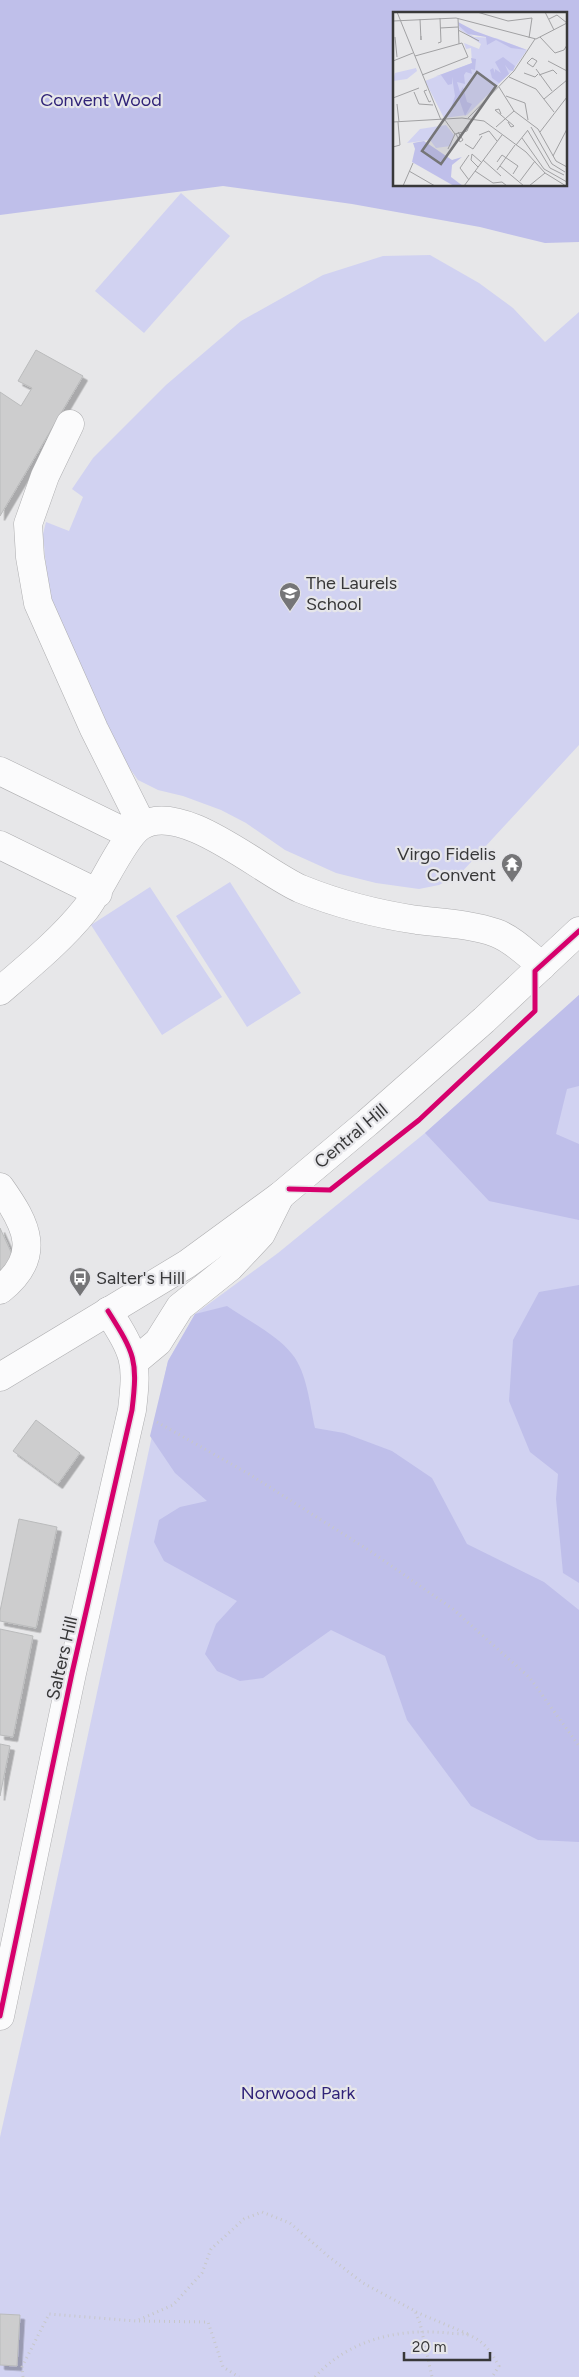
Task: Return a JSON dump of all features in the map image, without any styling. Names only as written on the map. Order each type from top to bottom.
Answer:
[{"type":"street","points":[[70,424],[45,476],[28,524],[30,558],[38,603],[136,830]]},
{"type":"street","points":[[0,771],[136,830]]},
{"type":"street","points":[[0,991],[63,935],[86,910],[136,830],[159,820],[183,824],[212,835],[299,888],[340,904],[384,914],[453,924],[496,933],[509,940],[542,966]]},
{"type":"street","points":[[0,845],[98,893]]},
{"type":"street","name":"Central Hill","points":[[2,1370],[108,1312],[186,1264],[280,1196],[484,1020],[579,930]]},
{"type":"street","points":[[0,1187],[15,1209],[27,1236],[23,1263],[10,1282],[0,1290]]},
{"type":"street","points":[[134,1362],[158,1342],[180,1307],[230,1267],[261,1234],[280,1196]]},
{"type":"street","name":"Salters Hill","points":[[0,2016],[72,1673],[132,1410],[136,1375],[134,1362],[129,1345],[108,1312]]},
{"type":"path","points":[[132,1410],[248,1474],[370,1552],[453,1609],[530,1678],[579,1746]]},
{"type":"path","points":[[136,2321],[174,2305],[202,2273],[212,2249],[244,2219],[262,2212],[290,2223],[363,2283],[487,2346],[499,2366],[492,2377]]},
{"type":"path","points":[[415,2311],[420,2323],[432,2377]]},
{"type":"path","points":[[23,2377],[22,2366],[50,2314],[136,2321],[208,2322],[223,2367],[239,2377]]},
{"type":"path","points":[[315,2377],[340,2355],[356,2346],[385,2336],[421,2332],[470,2336]]},
{"type":"green space","name":"Convent Wood","points":[[0,0],[579,0],[579,242],[545,243],[480,227],[352,204],[223,186],[0,215]]},
{"type":"green space","points":[[181,193],[230,236],[144,333],[95,291]]},
{"type":"green space","points":[[430,255],[479,283],[513,308],[545,342],[579,312],[579,745],[460,874],[439,885],[419,889],[376,883],[336,873],[285,850],[246,823],[221,810],[183,796],[158,790],[138,780],[123,759],[64,634],[48,590],[43,534],[46,522],[69,531],[83,497],[72,489],[93,458],[166,385],[241,321],[323,275],[383,256]]},
{"type":"green space","points":[[230,882],[301,993],[247,1027],[176,916]]},
{"type":"green space","points":[[150,887],[222,997],[162,1035],[91,925]]},
{"type":"green space","name":"Norwood Park","points":[[579,995],[579,2377],[0,2377],[0,2137],[168,1361],[195,1314],[278,1253],[425,1133]]},
{"type":"green space","points":[[579,995],[579,1086],[567,1089],[556,1134],[579,1144],[579,1220],[489,1201],[425,1133]]},
{"type":"green space","points":[[579,1285],[579,1583],[563,1573],[556,1499],[558,1474],[530,1452],[509,1401],[513,1340],[539,1292]]},
{"type":"green space","points":[[227,1306],[270,1334],[292,1354],[305,1380],[315,1428],[344,1433],[392,1451],[432,1478],[467,1544],[544,1582],[579,1610],[579,1842],[538,1840],[471,1806],[407,1720],[385,1656],[331,1630],[263,1678],[240,1681],[217,1671],[205,1654],[216,1624],[237,1601],[164,1561],[154,1542],[159,1520],[180,1507],[207,1501],[175,1473],[150,1436],[168,1361],[195,1314]]},
{"type":"building","points":[[36,350],[83,376],[0,516],[0,392],[21,406],[32,388],[18,381]]},
{"type":"building","points":[[0,1228],[16,1263],[0,1270]]},
{"type":"building","points":[[36,1420],[80,1453],[58,1484],[13,1451]]},
{"type":"building","points":[[19,1519],[57,1527],[36,1628],[0,1621],[0,1611]]},
{"type":"building","points":[[0,1629],[33,1636],[13,1737],[0,1735]]},
{"type":"building","points":[[0,1744],[10,1746],[0,1796]]},
{"type":"building","points":[[0,2314],[20,2315],[17,2366],[0,2365]]},
{"type":"cycle path","points":[[289,1189],[330,1190],[419,1120],[535,1011],[535,971],[579,931]]},
{"type":"cycle path","points":[[0,2016],[72,1673],[132,1410],[135,1379],[132,1358],[124,1338],[108,1311]]},
{"type":"place","name":"The Laurels School","points":[[290,612]]},
{"type":"place","name":"Virgo Fidelis Convent","points":[[512,883]]},
{"type":"place","name":"Salter's Hill","points":[[80,1297]]}]
